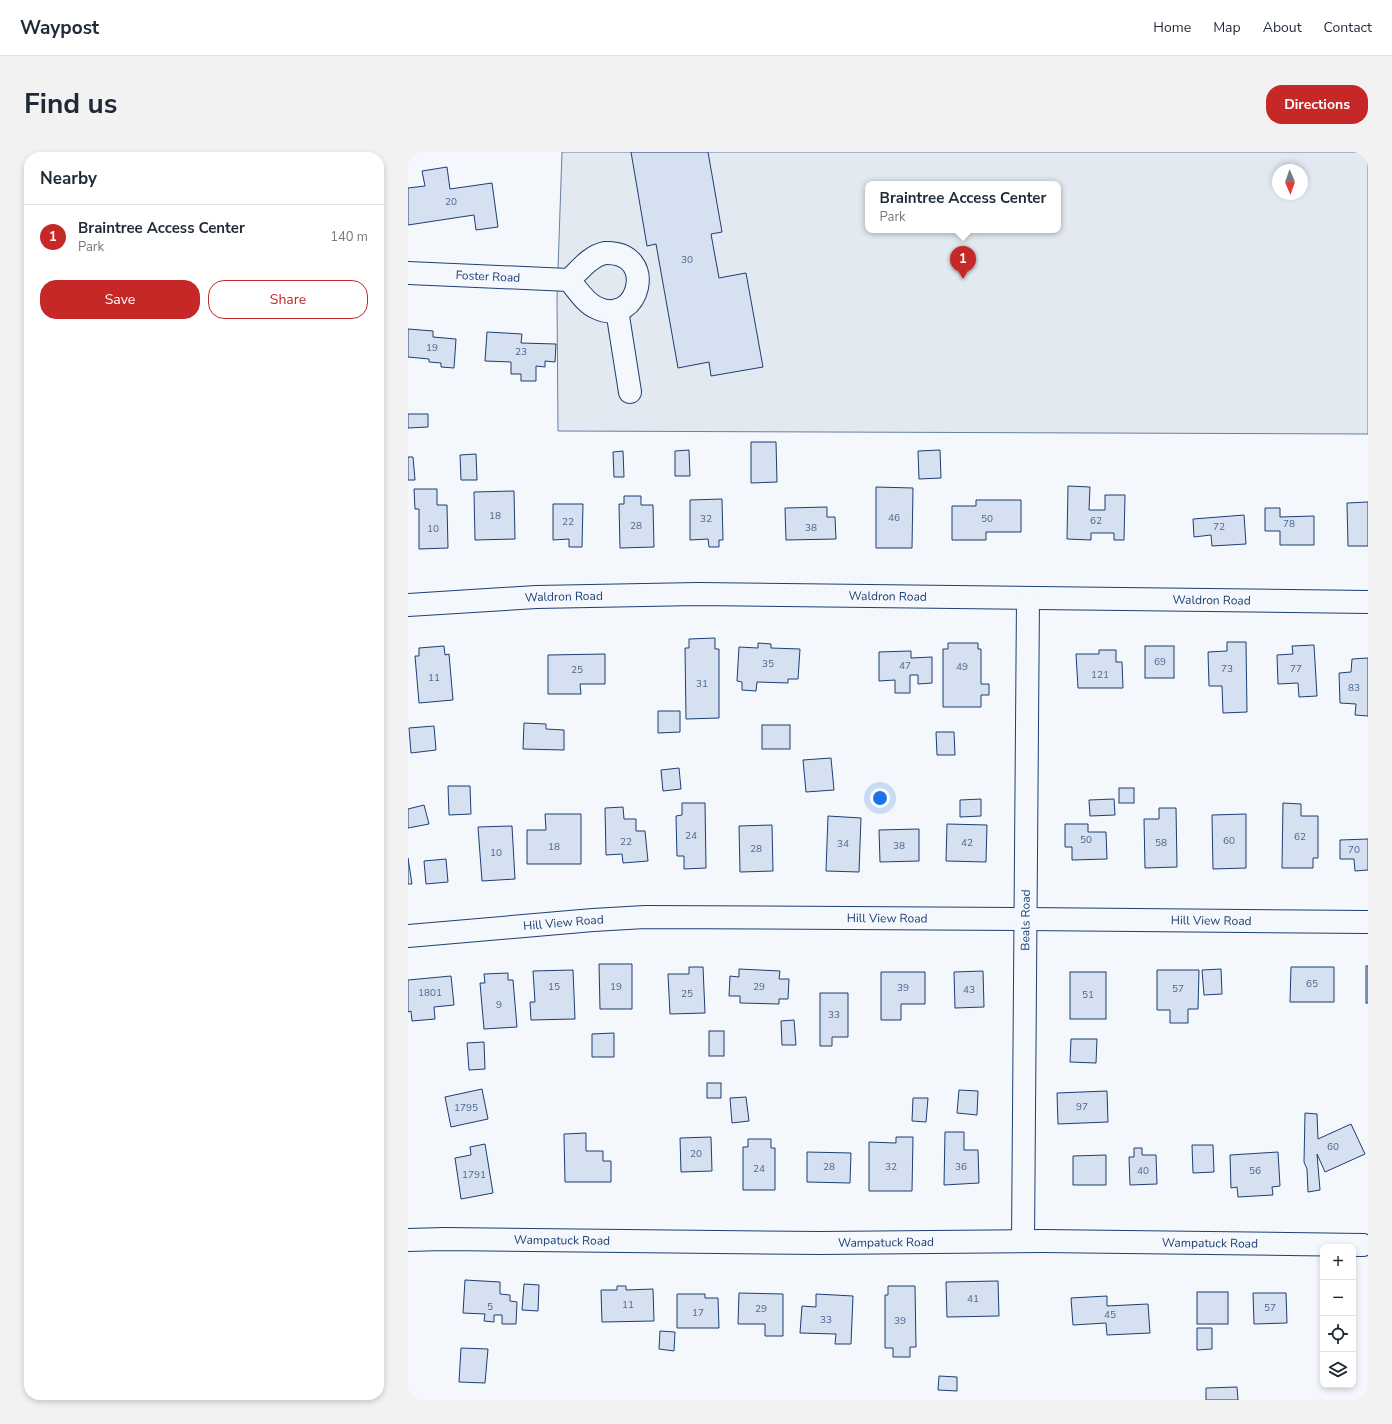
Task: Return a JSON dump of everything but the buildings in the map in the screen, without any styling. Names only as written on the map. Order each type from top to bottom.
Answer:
[{"type":"street","points":[[615,253],[623,256],[631,262],[636,271],[638,287],[634,298],[622,308],[617,310],[602,310],[592,306],[569,280],[591,259],[600,254],[615,253]]},
{"type":"street","name":"Foster Road","points":[[408,273],[569,280]]},
{"type":"street","points":[[617,310],[630,392]]},
{"type":"street","name":"Waldron Road","points":[[408,605],[543,597],[698,594],[1368,602]]},
{"type":"street","name":"Beals Road","points":[[1022,1242],[1028,598]]},
{"type":"street","name":"Hill View Road","points":[[408,936],[645,917],[1026,918],[1368,922]]},
{"type":"street","name":"Wampatuck Road","points":[[408,1240],[444,1239],[833,1244],[1022,1242],[1363,1245]]},
{"type":"shaded area","points":[[562,152],[1368,152],[1368,434],[558,431],[557,299]]},
{"type":"place","name":"Braintree Access Center","points":[[963,279]]}]
